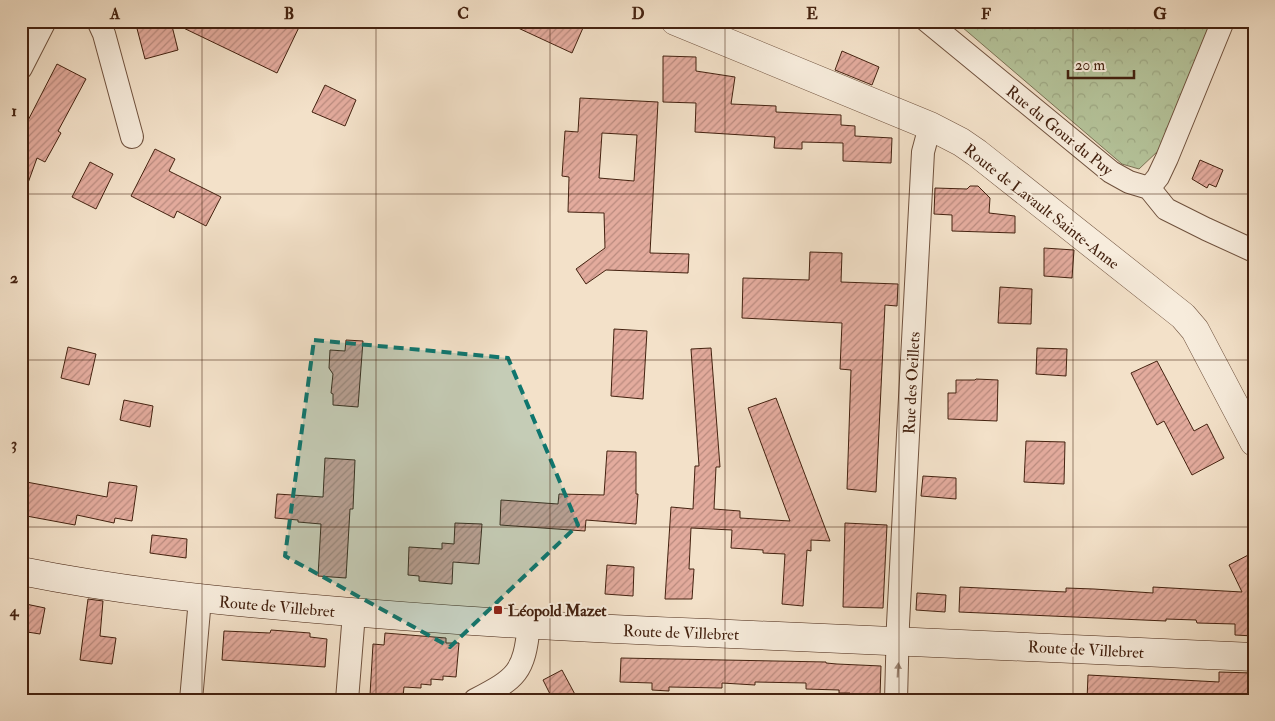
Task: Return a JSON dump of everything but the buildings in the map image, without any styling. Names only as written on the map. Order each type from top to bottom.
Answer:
[{"type":"main road","name":"Route de Lavault Sainte-Anne","points":[[675,21],[930,126],[961,142],[977,153],[1183,316],[1195,330],[1254,442]]},
{"type":"main road","name":"Route de Villebret","points":[[21,571],[71,581],[200,599],[354,613],[529,625],[1254,657]]},
{"type":"street","points":[[21,68],[45,21]]},
{"type":"street","points":[[98,21],[104,34],[132,137]]},
{"type":"street","name":"Rue du Gour du Puy","points":[[927,21],[1111,172],[1129,182],[1149,188]]},
{"type":"street","points":[[1223,21],[1167,158],[1158,177],[1149,188],[1166,209],[1206,230],[1254,251]]},
{"type":"street","name":"Rue des Oeillets","points":[[896,700],[923,152],[930,126]]},
{"type":"street","points":[[191,700],[200,599]]},
{"type":"street","points":[[348,700],[354,613]]},
{"type":"street","points":[[475,700],[505,684],[520,667],[527,650],[529,625]]},
{"type":"highlighted area","points":[[314,340],[508,358],[578,525],[450,647],[285,556]]},
{"type":"green space","points":[[955,21],[1211,21],[1159,150],[1139,169],[1122,164]]},
{"type":"place","name":"Léopold Mazet","points":[[498,610]]}]
